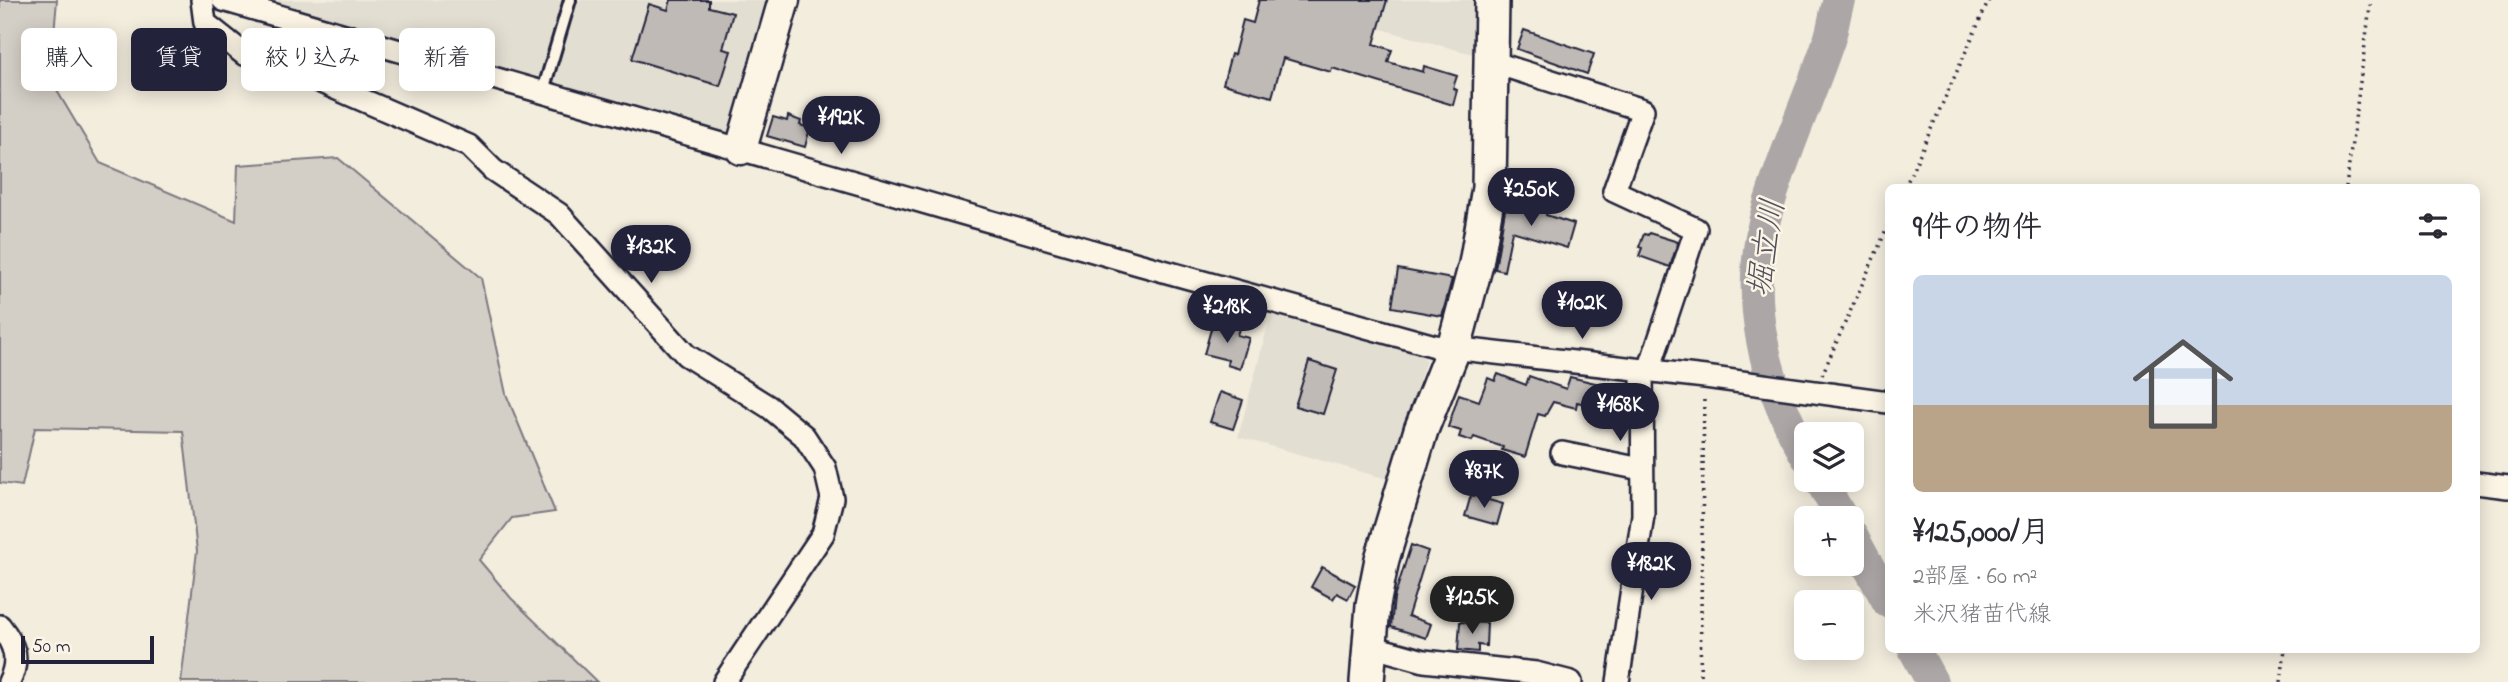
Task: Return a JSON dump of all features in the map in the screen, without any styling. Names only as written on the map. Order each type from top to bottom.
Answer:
[{"type":"main road","points":[[1367,682],[1373,605],[1382,559],[1421,430],[1454,347],[1476,264],[1489,188],[1492,0]]},
{"type":"street","points":[[202,0],[205,23],[244,54],[298,72],[469,146],[493,170],[559,214],[686,355],[769,407],[804,436],[825,468],[832,498],[823,534],[724,682]]},
{"type":"street","points":[[223,0],[251,3],[543,92],[1138,264],[1436,346],[1705,377],[1885,402]]},
{"type":"street","points":[[741,149],[783,0]]},
{"type":"street","points":[[1492,62],[1643,110],[1614,191],[1696,229],[1646,370],[1641,469],[1643,516],[1618,682]]},
{"type":"street","points":[[1562,453],[1641,469]]},
{"type":"street","points":[[2480,484],[2508,487]]},
{"type":"street","points":[[0,626],[15,648],[16,661],[9,682]]},
{"type":"street","points":[[1370,646],[1424,661],[1536,673],[1571,682]]},
{"type":"lane","points":[[543,92],[570,0]]},
{"type":"path","points":[[1906,184],[1989,0]]},
{"type":"path","points":[[2346,184],[2371,0]]},
{"type":"path","points":[[1805,391],[1885,232]]},
{"type":"path","points":[[1700,682],[1705,377]]},
{"type":"path","points":[[2281,682],[2285,653]]},
{"type":"shaded area","points":[[0,0],[57,0],[55,28],[21,28],[21,91],[57,91],[100,163],[236,221],[238,165],[338,158],[481,278],[506,394],[555,512],[512,518],[479,560],[511,598],[597,682],[181,682],[197,551],[183,431],[35,428],[22,486],[0,483]]},
{"type":"shaded area","points":[[253,0],[768,0],[729,136],[495,69],[495,28],[399,28],[399,42],[385,38],[385,28],[351,28]]},
{"type":"shaded area","points":[[1275,0],[1480,0],[1476,55]]},
{"type":"shaded area","points":[[1273,307],[1420,350],[1426,360],[1387,479],[1238,437]]},
{"type":"building","points":[[671,0],[709,0],[709,7],[733,13],[723,49],[731,51],[720,86],[632,59],[649,4],[668,10]]},
{"type":"building","points":[[1259,0],[1387,0],[1374,44],[1392,50],[1388,62],[1423,72],[1424,66],[1457,76],[1453,88],[1457,90],[1453,105],[1332,68],[1331,72],[1283,58],[1272,97],[1223,84],[1243,20],[1253,23]]},
{"type":"building","points":[[1524,30],[1594,54],[1587,74],[1517,49]]},
{"type":"building","points":[[788,116],[801,121],[800,125],[810,128],[805,147],[767,136],[773,117],[787,121]]},
{"type":"building","points":[[1507,198],[1548,209],[1546,215],[1574,224],[1567,248],[1512,231],[1504,271],[1495,269]]},
{"type":"building","points":[[1649,233],[1678,242],[1670,267],[1639,256],[1644,234]]},
{"type":"building","points":[[1398,269],[1452,279],[1442,316],[1392,307]]},
{"type":"building","points":[[1213,322],[1239,329],[1237,335],[1249,338],[1240,369],[1227,365],[1228,360],[1204,354]]},
{"type":"building","points":[[1309,361],[1337,370],[1323,414],[1295,406]]},
{"type":"building","points":[[1498,374],[1526,385],[1529,376],[1566,389],[1570,377],[1629,391],[1629,411],[1620,409],[1619,412],[1577,402],[1576,408],[1553,402],[1545,416],[1538,414],[1525,457],[1474,437],[1472,441],[1459,437],[1461,431],[1448,427],[1459,394],[1479,401],[1488,378],[1495,381]]},
{"type":"building","points":[[1220,392],[1243,400],[1233,429],[1210,422]]},
{"type":"building","points":[[1471,495],[1503,504],[1497,525],[1465,516]]},
{"type":"building","points":[[1411,545],[1428,551],[1408,616],[1431,624],[1426,638],[1391,627],[1394,598]]},
{"type":"building","points":[[1322,567],[1355,585],[1348,599],[1337,593],[1333,599],[1311,587]]},
{"type":"building","points":[[1460,622],[1487,623],[1486,646],[1478,645],[1478,652],[1458,650]]},
{"type":"waterway","name":"堀立川","points":[[1794,433],[1778,398],[1761,337],[1757,306],[1760,243],[1780,169],[1829,41],[1839,0]]},
{"type":"waterway","name":"堀立川","points":[[1827,492],[1835,506]]},
{"type":"waterway","name":"堀立川","points":[[1864,558],[1885,596]]},
{"type":"waterway","points":[[24,666],[25,649]]},
{"type":"waterway","name":"堀立川","points":[[1916,653],[1932,682]]}]
